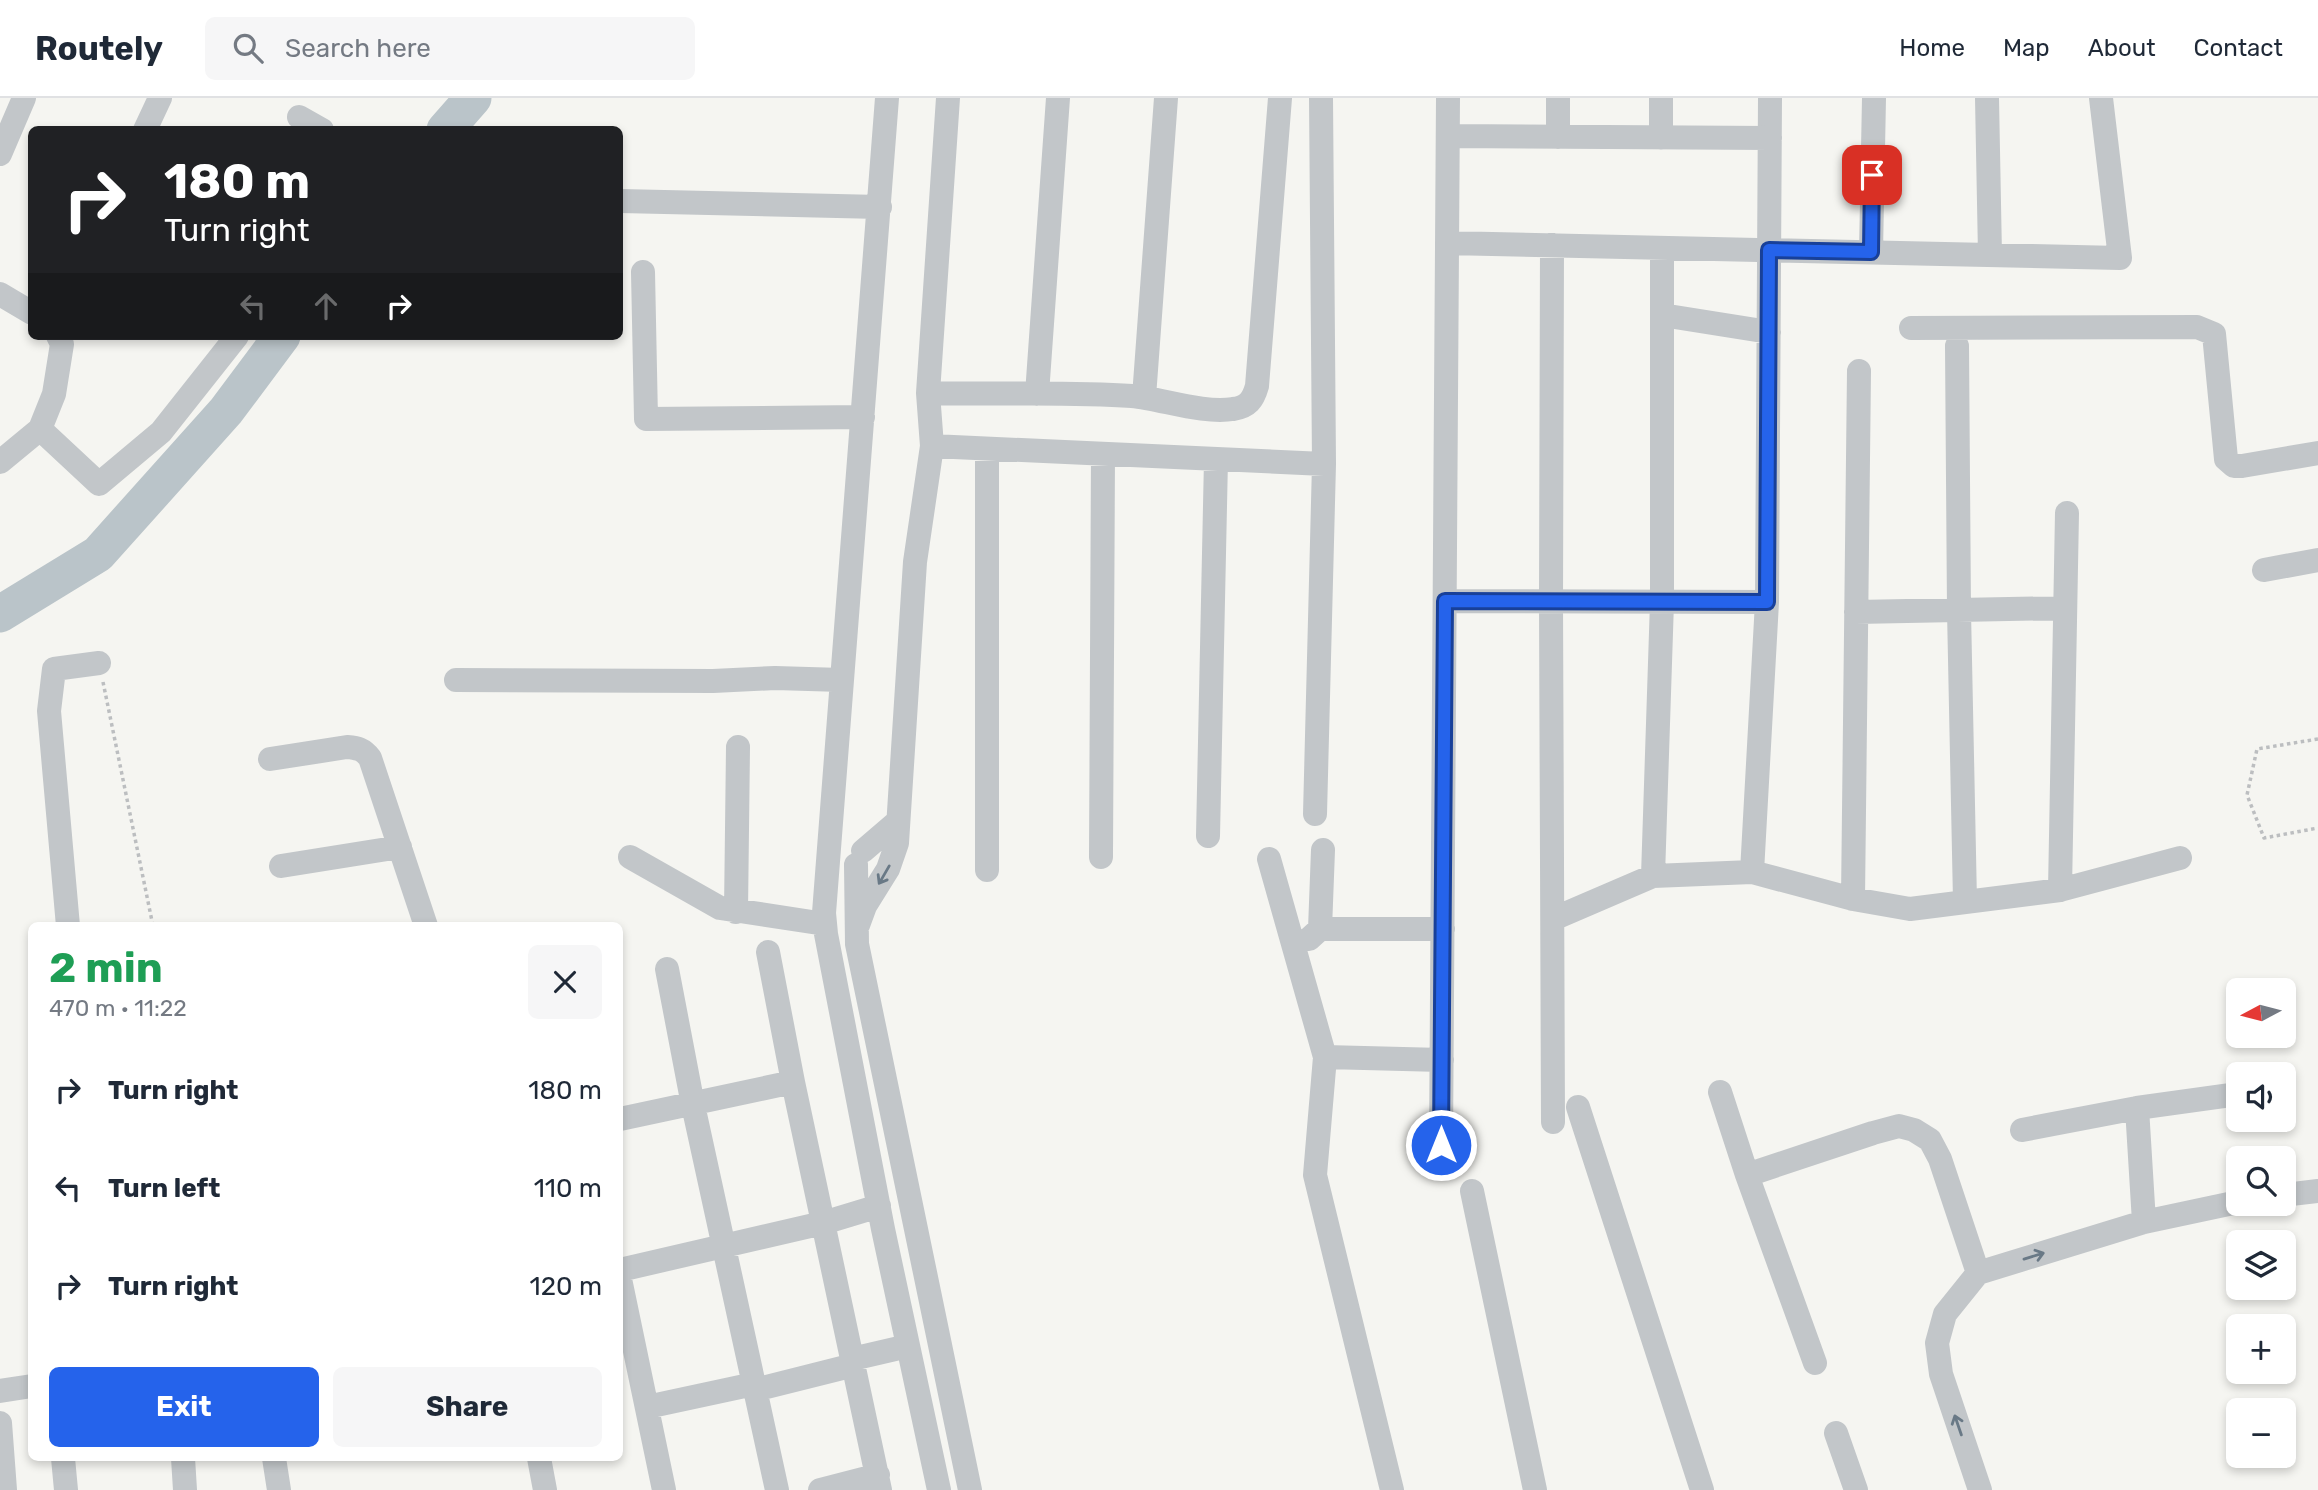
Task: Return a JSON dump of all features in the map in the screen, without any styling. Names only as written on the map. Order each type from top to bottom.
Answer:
[{"type":"street","points":[[0,154],[24,98]]},
{"type":"street","points":[[147,126],[160,98]]},
{"type":"street","points":[[887,98],[825,924],[879,1206],[939,1490]]},
{"type":"street","points":[[858,925],[865,906],[888,869],[897,842],[915,562],[932,446],[928,393],[948,98]]},
{"type":"street","points":[[1037,394],[1058,98]]},
{"type":"street","points":[[1144,397],[1166,98]]},
{"type":"street","points":[[928,393],[1092,393],[1144,397],[1220,410],[1243,407],[1253,400],[1257,386],[1280,98]]},
{"type":"street","points":[[1315,814],[1324,464],[1321,98]]},
{"type":"street","points":[[1441,1145],[1448,98]]},
{"type":"street","points":[[1558,98],[1558,137]]},
{"type":"street","points":[[1661,98],[1661,138]]},
{"type":"street","points":[[1752,872],[1767,602],[1770,98]]},
{"type":"street","points":[[1871,252],[1874,98]]},
{"type":"street","points":[[1987,98],[1990,255]]},
{"type":"street","points":[[1447,243],[2120,258],[2101,98]]},
{"type":"street","points":[[299,117],[315,126]]},
{"type":"street","points":[[1448,136],[1770,138]]},
{"type":"street","points":[[623,201],[880,207]]},
{"type":"street","points":[[1552,245],[1553,1122]]},
{"type":"street","points":[[1653,876],[1662,602],[1662,248]]},
{"type":"street","points":[[643,272],[646,419],[863,417]]},
{"type":"street","points":[[0,294],[28,311]]},
{"type":"street","points":[[1662,315],[1769,332]]},
{"type":"street","points":[[1911,328],[2197,327],[2214,334],[2226,459],[2234,466],[2242,466],[2318,453]]},
{"type":"street","points":[[0,462],[40,429],[54,394],[62,344],[60,340]]},
{"type":"street","points":[[40,429],[99,484],[161,432],[234,340]]},
{"type":"street","points":[[1957,346],[1965,901]]},
{"type":"street","points":[[1853,899],[1860,372]]},
{"type":"street","points":[[932,446],[1324,464]]},
{"type":"street","points":[[987,449],[987,870]]},
{"type":"street","points":[[1101,857],[1103,454]]},
{"type":"street","points":[[1208,836],[1216,459]]},
{"type":"street","points":[[2060,890],[2067,513]]},
{"type":"street","points":[[2264,570],[2318,560]]},
{"type":"street","points":[[1445,601],[1767,602]]},
{"type":"street","points":[[1856,612],[2065,608]]},
{"type":"street","points":[[68,922],[49,711],[54,669],[99,663]]},
{"type":"street","points":[[456,680],[842,680]]},
{"type":"street","points":[[270,759],[347,747],[365,751],[370,758],[425,922]]},
{"type":"street","points":[[736,912],[738,747]]},
{"type":"street","points":[[898,821],[860,858],[857,944],[970,1490]]},
{"type":"street","points":[[281,866],[400,847]]},
{"type":"street","points":[[1320,929],[1323,850]]},
{"type":"street","points":[[630,857],[720,908],[825,924]]},
{"type":"street","points":[[1552,919],[1653,876],[1752,872],[1853,899],[1910,909],[2060,890],[2180,858]]},
{"type":"street","points":[[1269,859],[1325,1057],[1315,1175],[1392,1490]]},
{"type":"street","points":[[1295,951],[1320,929],[1443,929]]},
{"type":"street","points":[[768,952],[793,1082],[879,1483],[820,1490]]},
{"type":"street","points":[[667,969],[693,1105],[776,1490]]},
{"type":"street","points":[[1325,1057],[1442,1060]]},
{"type":"street","points":[[623,1118],[793,1082]]},
{"type":"street","points":[[1720,1092],[1815,1363]]},
{"type":"street","points":[[2022,1130],[2137,1108],[2226,1096]]},
{"type":"street","points":[[1578,1107],[1702,1490]]},
{"type":"street","points":[[2137,1108],[2144,1222]]},
{"type":"street","points":[[1747,1175],[1873,1133],[1899,1126],[1914,1130],[1930,1140],[1940,1159],[1978,1273]]},
{"type":"street","points":[[1472,1191],[1535,1490]]},
{"type":"street","points":[[2296,1194],[2318,1191]]},
{"type":"street","points":[[1980,1490],[1941,1374],[1937,1343],[1945,1314],[1978,1273],[2144,1222],[2226,1205]]},
{"type":"street","points":[[623,1269],[823,1223],[879,1206]]},
{"type":"street","points":[[623,1293],[664,1490]]},
{"type":"street","points":[[647,1407],[754,1387],[908,1346]]},
{"type":"street","points":[[0,1391],[28,1387]]},
{"type":"street","points":[[0,1423],[5,1490]]},
{"type":"street","points":[[1836,1433],[1856,1490]]},
{"type":"street","points":[[64,1461],[66,1490]]},
{"type":"street","points":[[183,1461],[185,1490]]},
{"type":"street","points":[[274,1461],[279,1490]]},
{"type":"street","points":[[540,1461],[545,1490]]},
{"type":"path","points":[[99,663],[152,922]]},
{"type":"path","points":[[2318,739],[2258,749],[2247,795],[2264,838],[2318,828]]},
{"type":"waterway","points":[[448,126],[473,98]]},
{"type":"waterway","points":[[0,614],[98,554],[226,411],[279,340]]},
{"type":"route","points":[[1441,1145],[1445,601],[1767,602],[1769,250],[1871,252],[1872,175]]}]
